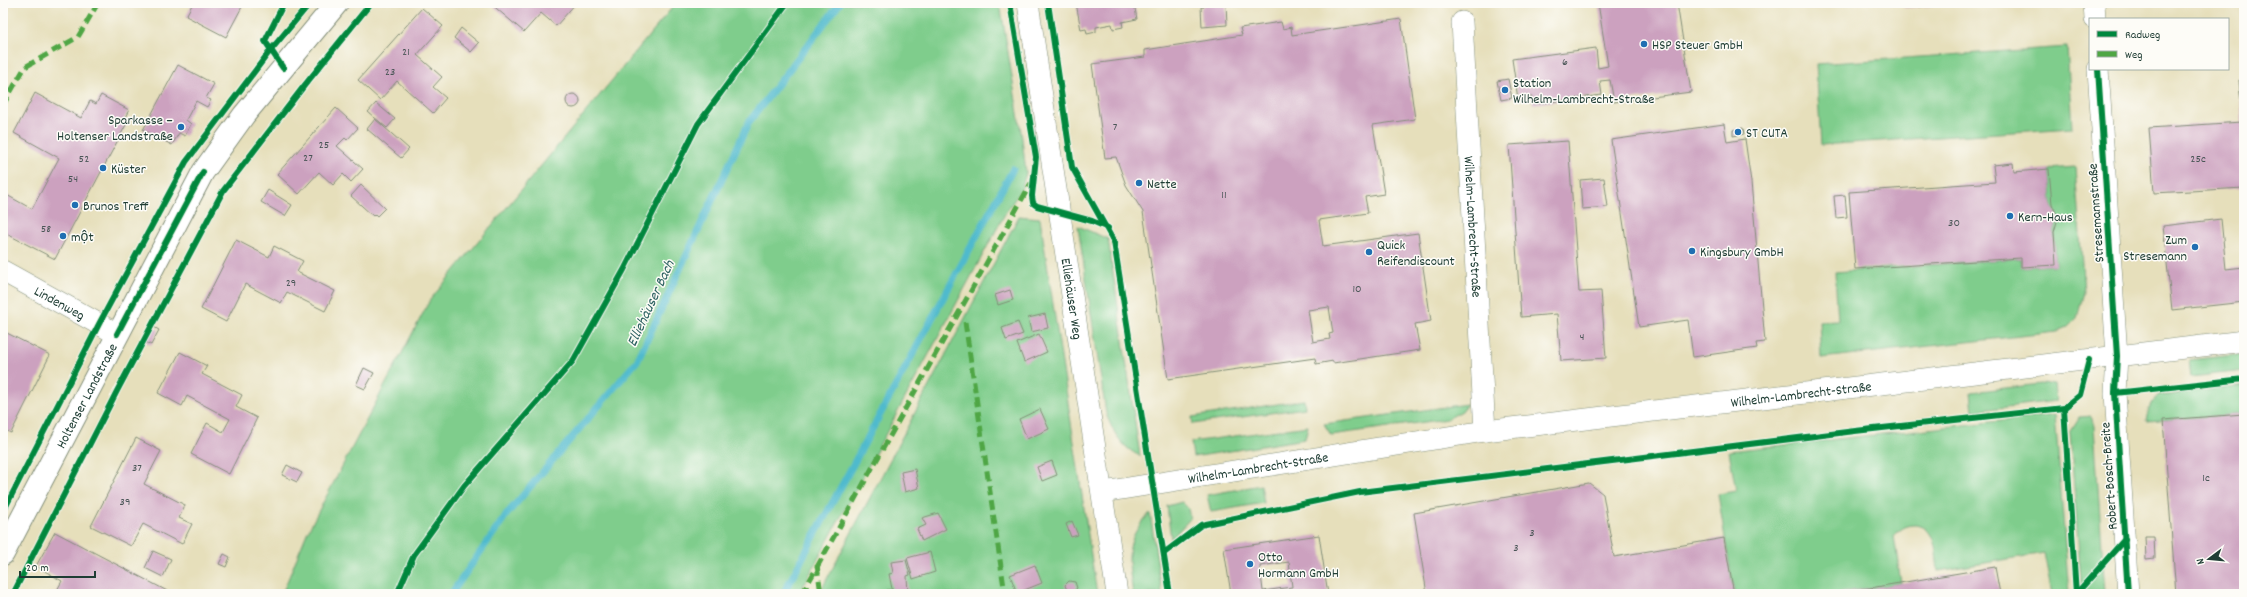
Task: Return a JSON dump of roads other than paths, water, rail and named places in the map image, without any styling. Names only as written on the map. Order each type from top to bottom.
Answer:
[{"type":"street","name":"Holtenser Landstraße","points":[[3,554],[203,172],[244,115],[337,3]]},
{"type":"street","name":"Elliehäuser Weg","points":[[1028,3],[1103,492],[1117,594]]},
{"type":"street","points":[[2094,3],[2095,18]]},
{"type":"street","name":"Wilhelm-Lambrecht-Straße","points":[[1462,22],[1485,431]]},
{"type":"street","name":"Stresemannstraße","points":[[2098,70],[2117,356]]},
{"type":"street","name":"Lindenweg","points":[[3,271],[117,334]]},
{"type":"street","name":"Wilhelm-Lambrecht-Straße","points":[[1103,492],[1485,431],[2244,341]]},
{"type":"street","name":"Robert-Bosch-Breite","points":[[2117,356],[2115,393],[2128,594]]},
{"type":"waterway","name":"Elliehäuser Bach","points":[[451,594],[507,514],[637,361],[749,122],[840,3]]},
{"type":"waterway","points":[[783,594],[1013,169]]},
{"type":"place","name":"HSP Steuer GmbH","points":[[1644,44]]},
{"type":"place","name":"Station Wilhelm-Lambrecht-Straße","points":[[1505,90]]},
{"type":"place","name":"Sparkasse – Holtenser Landstraße","points":[[181,127]]},
{"type":"place","name":"ST CUTA","points":[[1738,132]]},
{"type":"place","name":"Küster","points":[[103,168]]},
{"type":"place","name":"Nette","points":[[1139,183]]},
{"type":"place","name":"Brunos Treff","points":[[75,205]]},
{"type":"place","name":"Kern-Haus","points":[[2010,216]]},
{"type":"place","name":"một","points":[[63,236]]},
{"type":"place","name":"Zum Stresemann","points":[[2195,247]]},
{"type":"place","name":"Kingsbury GmbH","points":[[1692,251]]},
{"type":"place","name":"Quick Reifendiscount","points":[[1369,252]]},
{"type":"place","name":"Otto Hormann GmbH","points":[[1250,564]]}]
